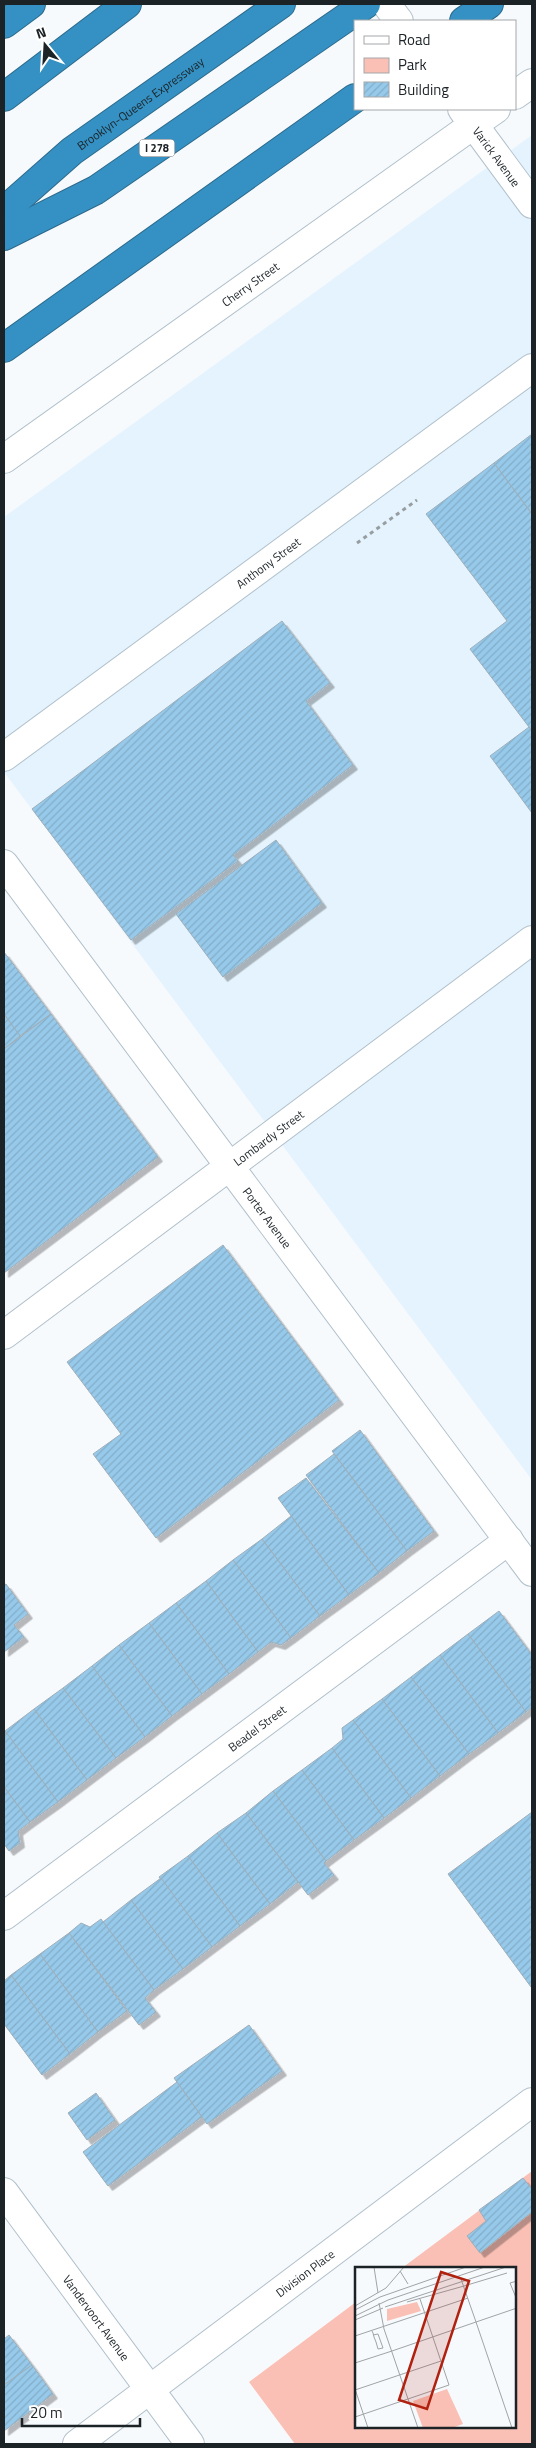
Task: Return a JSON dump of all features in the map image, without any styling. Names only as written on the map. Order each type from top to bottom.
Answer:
[{"type":"highway","points":[[4,24],[31,4]]},
{"type":"highway","points":[[4,97],[128,4]]},
{"type":"highway","name":"I 278","points":[[4,236],[96,190],[366,4]]},
{"type":"highway","points":[[465,20],[489,4]]},
{"type":"highway","name":"Brooklyn-Queens Expressway","points":[[4,211],[72,152],[277,7]]},
{"type":"highway","points":[[4,348],[349,102]]},
{"type":"street","points":[[386,4],[397,20]]},
{"type":"street","points":[[516,94],[532,83]]},
{"type":"street","name":"Cherry Street","points":[[4,459],[467,117],[492,110]]},
{"type":"street","name":"Varick Avenue","points":[[467,117],[532,204]]},
{"type":"street","name":"Anthony Street","points":[[4,757],[532,368]]},
{"type":"street","name":"Porter Avenue","points":[[4,864],[532,1572]]},
{"type":"street","name":"Lombardy Street","points":[[4,1335],[532,940]]},
{"type":"street","name":"Beadel Street","points":[[4,1916],[509,1540]]},
{"type":"street","name":"Division Place","points":[[77,2444],[532,2102]]},
{"type":"street","name":"Vandervoort Avenue","points":[[4,2192],[190,2444]]},
{"type":"shaded area","points":[[532,135],[532,1480],[4,772],[4,517]]},
{"type":"green space","points":[[532,2171],[532,2444],[295,2444],[249,2382],[355,2303],[355,2428],[516,2428],[516,2267],[403,2267]]},
{"type":"building","points":[[532,434],[532,514],[494,463]]},
{"type":"building","points":[[494,463],[532,514],[532,731],[470,649],[507,621],[426,514]]},
{"type":"building","points":[[282,621],[330,683],[306,701],[353,765],[233,855],[238,861],[131,940],[32,809]]},
{"type":"building","points":[[529,727],[532,731],[532,813],[490,756]]},
{"type":"building","points":[[276,840],[322,903],[223,977],[176,914]]},
{"type":"building","points":[[4,952],[51,1014],[20,1036],[4,1014]]},
{"type":"building","points":[[4,1014],[20,1036],[4,1049]]},
{"type":"building","points":[[51,1014],[158,1157],[4,1273],[4,1049]]},
{"type":"building","points":[[223,1245],[339,1400],[156,1538],[93,1454],[121,1434],[67,1362]]},
{"type":"building","points":[[360,1430],[434,1531],[407,1551],[332,1451]]},
{"type":"building","points":[[334,1454],[407,1551],[379,1573],[306,1475]]},
{"type":"building","points":[[306,1478],[379,1573],[349,1595],[278,1498]]},
{"type":"building","points":[[291,1516],[349,1595],[320,1616],[262,1539]]},
{"type":"building","points":[[262,1539],[320,1616],[291,1638],[233,1560]]},
{"type":"building","points":[[233,1560],[291,1638],[281,1645],[271,1642],[258,1652],[206,1581]]},
{"type":"building","points":[[206,1581],[258,1652],[229,1674],[176,1603]]},
{"type":"building","points":[[6,1584],[28,1614],[14,1625],[24,1637],[4,1652],[4,1585]]},
{"type":"building","points":[[176,1603],[229,1674],[202,1694],[149,1623]]},
{"type":"building","points":[[499,1611],[532,1655],[532,1707],[526,1712],[468,1634]]},
{"type":"building","points":[[149,1623],[202,1694],[172,1716],[119,1645]]},
{"type":"building","points":[[468,1634],[526,1712],[498,1733],[440,1655]]},
{"type":"building","points":[[119,1645],[172,1716],[145,1737],[92,1666]]},
{"type":"building","points":[[440,1655],[498,1733],[469,1754],[411,1677]]},
{"type":"building","points":[[92,1666],[145,1737],[116,1758],[63,1688]]},
{"type":"building","points":[[411,1677],[469,1754],[440,1776],[382,1699]]},
{"type":"building","points":[[63,1688],[116,1758],[87,1780],[34,1709]]},
{"type":"building","points":[[382,1699],[440,1776],[411,1798],[353,1720]]},
{"type":"building","points":[[34,1709],[87,1780],[58,1802],[5,1731]]},
{"type":"building","points":[[353,1720],[411,1798],[384,1818],[332,1748],[343,1739],[342,1728]]},
{"type":"building","points":[[5,1731],[58,1802],[30,1822],[4,1787]]},
{"type":"building","points":[[332,1748],[384,1818],[354,1840],[302,1770]]},
{"type":"building","points":[[302,1770],[354,1840],[326,1861],[273,1791]]},
{"type":"building","points":[[4,1787],[30,1822],[18,1831],[20,1843],[9,1851],[4,1844]]},
{"type":"building","points":[[273,1791],[326,1861],[324,1863],[334,1875],[308,1895],[246,1813]]},
{"type":"building","points":[[532,1812],[532,1986],[531,1987],[448,1874]]},
{"type":"building","points":[[246,1813],[298,1882],[270,1904],[217,1833]]},
{"type":"building","points":[[217,1833],[270,1904],[240,1926],[188,1856]]},
{"type":"building","points":[[188,1856],[240,1926],[212,1947],[159,1877]]},
{"type":"building","points":[[161,1878],[212,1947],[183,1969],[131,1900]]},
{"type":"building","points":[[131,1900],[183,1969],[154,1990],[103,1922]]},
{"type":"building","points":[[101,1919],[154,1990],[145,1998],[156,2012],[139,2025],[69,1933],[81,1923],[90,1927]]},
{"type":"building","points":[[69,1933],[127,2011],[98,2032],[40,1954]]},
{"type":"building","points":[[40,1954],[98,2032],[70,2054],[11,1975]]},
{"type":"building","points":[[11,1975],[70,2054],[42,2075],[4,2024],[4,1981]]},
{"type":"building","points":[[249,2025],[282,2071],[207,2124],[174,2078]]},
{"type":"building","points":[[177,2082],[202,2117],[108,2186],[83,2152]]},
{"type":"building","points":[[96,2093],[115,2120],[87,2140],[68,2113]]},
{"type":"building","points":[[523,2178],[532,2189],[532,2212],[480,2253],[467,2236],[486,2221],[479,2210]]},
{"type":"building","points":[[9,2335],[32,2365],[4,2385],[4,2339]]},
{"type":"building","points":[[32,2365],[53,2394],[4,2431],[4,2385]]}]
